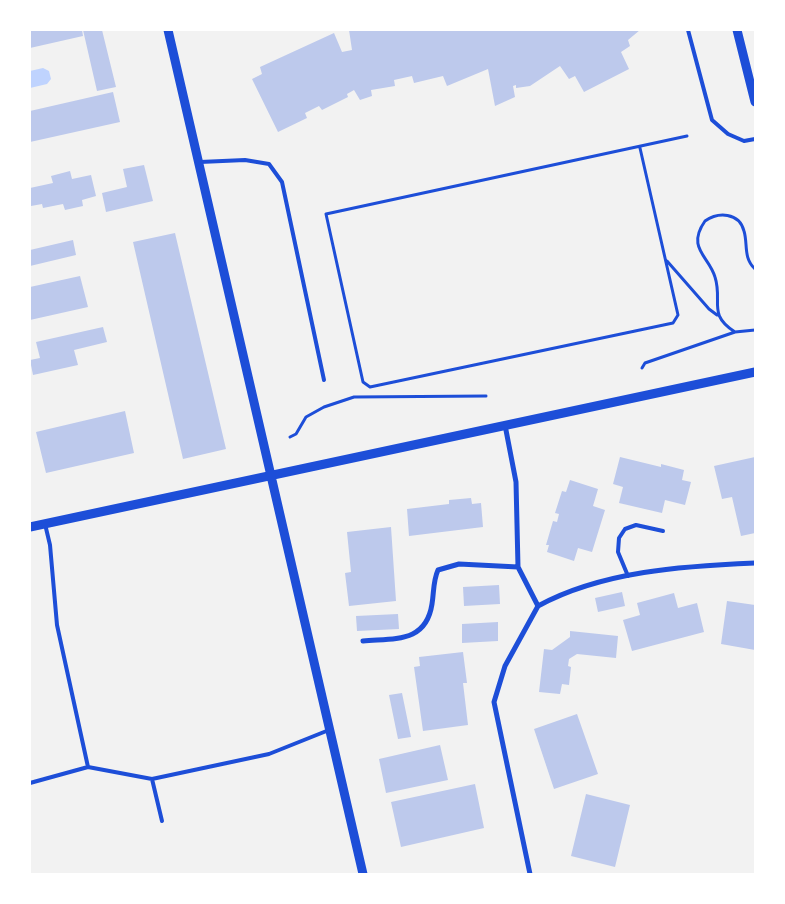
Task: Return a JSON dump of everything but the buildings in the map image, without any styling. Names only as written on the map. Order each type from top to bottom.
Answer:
[{"type":"street","points":[[168,30],[363,874]]},
{"type":"street","points":[[737,30],[755,102]]},
{"type":"street","points":[[30,527],[755,372]]},
{"type":"street","points":[[505,425],[516,482],[518,567],[538,606]]},
{"type":"street","points":[[363,641],[407,636],[426,626],[432,605],[434,578],[438,570],[459,564],[518,567]]},
{"type":"street","points":[[530,874],[494,702],[506,666],[538,606],[558,595],[628,576],[675,569],[755,564]]},
{"type":"lane","points":[[688,30],[712,120],[728,134],[744,141],[755,140]]},
{"type":"lane","points":[[198,162],[245,160],[269,164],[282,182],[324,380]]},
{"type":"lane","points":[[45,523],[50,545],[57,625],[88,767]]},
{"type":"lane","points":[[628,576],[618,552],[619,538],[625,529],[636,525],[663,531]]},
{"type":"lane","points":[[30,783],[88,767],[152,779],[269,754],[329,730]]},
{"type":"lane","points":[[152,779],[162,821]]},
{"type":"path","points":[[320,215],[640,148],[687,136]]},
{"type":"path","points":[[326,214],[363,382],[370,387],[673,323],[678,315],[640,148]]},
{"type":"path","points":[[718,316],[716,279],[700,254],[698,245],[699,228],[705,221],[721,214],[728,215],[738,221],[744,229],[747,257],[755,268]]},
{"type":"path","points":[[666,260],[709,309],[735,332]]},
{"type":"path","points":[[642,368],[646,363],[735,332],[755,330]]},
{"type":"path","points":[[290,437],[296,434],[306,417],[324,407],[354,397],[486,396]]},
{"type":"water","points":[[43,68],[49,71],[51,79],[47,84],[30,88],[30,71]]}]
